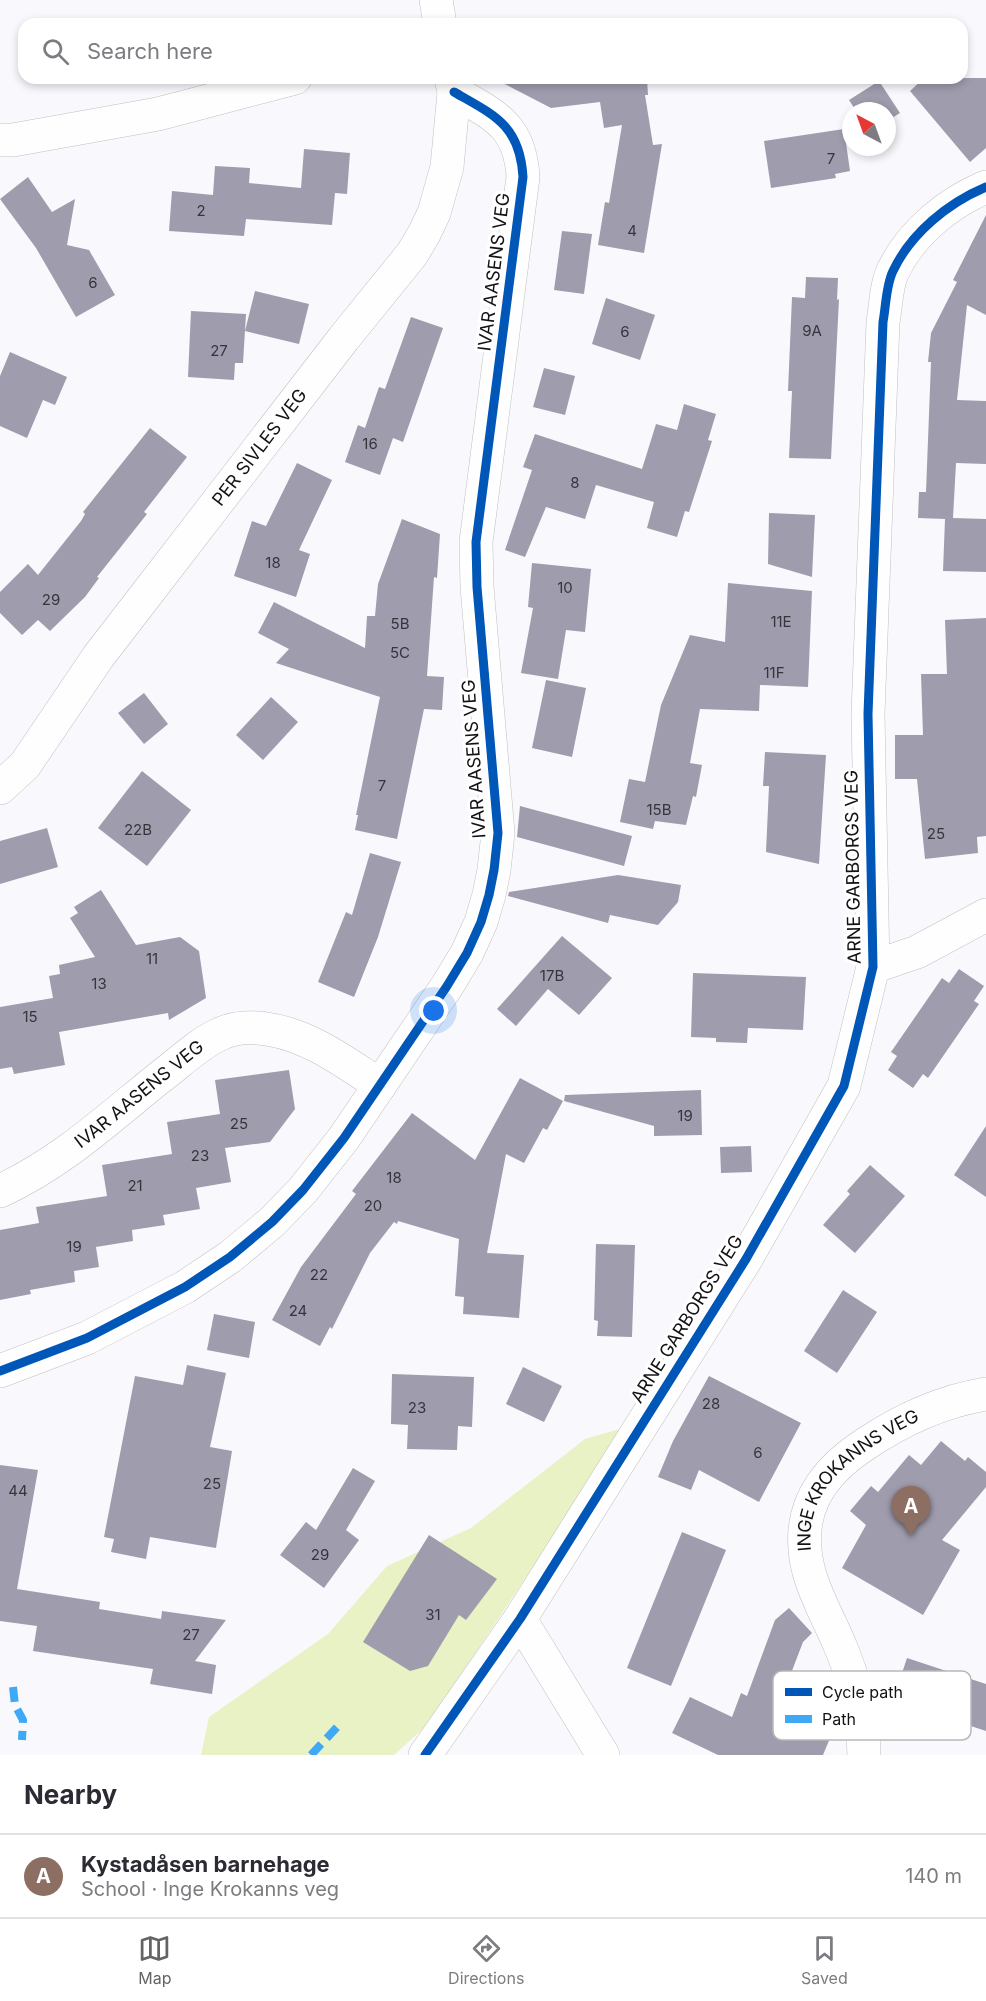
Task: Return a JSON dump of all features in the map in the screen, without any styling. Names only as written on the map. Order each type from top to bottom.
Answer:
[{"type":"street","points":[[436,0],[439,18]]},
{"type":"street","points":[[0,140],[13,140],[158,114],[272,84]]},
{"type":"street","name":"PER SIVLES VEG","points":[[0,788],[25,765],[98,657],[344,338],[412,254],[430,222],[443,188],[447,167],[452,85]]},
{"type":"street","name":"IVAR AASENS VEG","points":[[0,1371],[87,1338],[185,1287],[230,1257],[272,1222],[303,1191],[381,1085],[467,953],[481,922],[489,895],[496,850],[496,804],[477,587],[476,542],[519,219],[522,164],[514,136],[503,123],[452,85]]},
{"type":"street","name":"ARNE GARBORGS VEG","points":[[425,1755],[520,1619],[746,1259],[844,1086],[873,967],[868,714],[883,322],[892,272],[912,241],[937,215],[986,187]]},
{"type":"street","points":[[873,967],[917,952],[986,915]]},
{"type":"street","name":"IVAR AASENS VEG","points":[[0,1191],[18,1183],[74,1148],[197,1048],[224,1032],[254,1028],[284,1032],[320,1047],[381,1085]]},
{"type":"street","name":"INGE KROKANNS VEG","points":[[848,1671],[842,1649],[809,1573],[803,1541],[807,1509],[823,1482],[843,1459],[870,1441],[913,1417],[946,1404],[986,1394]]},
{"type":"street","points":[[520,1619],[603,1755]]},
{"type":"street","name":"INGE KROKANNS VEG","points":[[863,1740],[864,1755]]},
{"type":"green space","points":[[627,1427],[427,1725],[394,1755],[201,1755],[209,1717],[328,1634],[387,1566],[471,1528],[585,1439]]},
{"type":"building","points":[[968,78],[986,78],[986,148],[970,162],[910,91],[918,84],[968,84]]},
{"type":"building","points":[[505,84],[647,84],[648,95],[645,95],[653,145],[662,144],[644,253],[598,245],[605,202],[609,203],[622,125],[604,128],[600,102],[551,108]]},
{"type":"building","points":[[874,84],[881,84],[893,102],[850,102],[849,100]]},
{"type":"building","points":[[842,129],[842,156],[848,156],[850,171],[835,174],[836,178],[771,188],[764,141]]},
{"type":"building","points":[[304,149],[350,153],[347,194],[335,193],[332,225],[246,219],[244,236],[169,231],[172,191],[213,195],[215,166],[250,168],[249,183],[301,188]]},
{"type":"building","points":[[28,177],[52,212],[75,199],[67,245],[89,250],[115,295],[76,317],[36,248],[0,199]]},
{"type":"building","points":[[986,215],[986,315],[967,305],[957,400],[986,401],[986,464],[956,463],[953,518],[986,519],[986,572],[943,571],[945,519],[918,518],[919,492],[926,492],[931,362],[928,362],[931,333],[957,282],[953,280]]},
{"type":"building","points":[[562,231],[592,234],[584,294],[554,290]]},
{"type":"building","points":[[806,277],[838,278],[837,300],[839,299],[831,459],[789,458],[792,391],[788,391],[792,297],[805,298]]},
{"type":"building","points":[[255,291],[309,304],[299,344],[245,331]]},
{"type":"building","points":[[606,298],[655,315],[640,360],[592,344]]},
{"type":"building","points":[[191,311],[246,314],[243,363],[235,363],[234,380],[188,377]]},
{"type":"building","points":[[411,317],[443,328],[403,442],[393,438],[380,475],[345,462],[358,425],[365,428],[379,387],[385,389]]},
{"type":"building","points":[[10,352],[67,377],[55,405],[43,400],[27,438],[0,426],[0,376]]},
{"type":"building","points":[[544,368],[575,376],[565,415],[533,407]]},
{"type":"building","points":[[684,404],[716,414],[708,440],[712,441],[689,512],[685,511],[677,537],[647,528],[654,502],[596,485],[585,519],[546,507],[525,557],[505,550],[532,470],[523,467],[535,434],[642,469],[656,424],[677,430]]},
{"type":"building","points":[[150,428],[187,457],[144,512],[147,514],[97,577],[99,578],[85,597],[50,631],[38,620],[22,635],[0,613],[0,592],[28,564],[38,575],[81,521],[85,514],[83,512]]},
{"type":"building","points":[[297,463],[332,480],[299,550],[310,554],[296,597],[234,576],[252,521],[266,526]]},
{"type":"building","points":[[769,513],[815,515],[812,577],[768,564]]},
{"type":"building","points":[[402,519],[440,534],[437,578],[434,577],[427,676],[444,677],[442,710],[424,709],[397,839],[355,830],[380,697],[276,663],[289,649],[258,633],[274,602],[365,648],[367,616],[375,616],[378,584]]},
{"type":"building","points":[[532,563],[591,569],[585,632],[566,630],[558,679],[521,673],[533,608],[528,607]]},
{"type":"building","points":[[728,583],[812,591],[808,687],[760,685],[759,711],[700,709],[690,763],[702,765],[696,797],[693,796],[686,825],[655,821],[653,829],[620,822],[629,779],[645,782],[661,705],[690,635],[725,642]]},
{"type":"building","points":[[986,618],[986,836],[977,837],[978,853],[925,859],[917,779],[895,779],[895,735],[923,735],[921,674],[947,674],[945,620]]},
{"type":"building","points":[[546,680],[586,688],[572,757],[532,748]]},
{"type":"building","points":[[144,693],[168,724],[144,744],[118,713]]},
{"type":"building","points":[[271,697],[298,722],[263,760],[236,735]]},
{"type":"building","points":[[765,752],[826,755],[819,864],[766,852],[769,786],[763,786]]},
{"type":"building","points":[[142,771],[191,810],[147,866],[98,828]]},
{"type":"building","points":[[520,806],[632,836],[624,866],[517,837]]},
{"type":"building","points":[[47,828],[58,867],[0,884],[0,841]]},
{"type":"building","points":[[370,853],[401,862],[378,937],[354,997],[318,982],[346,912],[352,915]]},
{"type":"building","points":[[618,875],[681,885],[678,902],[658,925],[610,915],[608,923],[508,896],[509,892]]},
{"type":"building","points":[[101,890],[136,945],[180,937],[199,951],[206,998],[169,1020],[168,1013],[59,1032],[65,1065],[14,1074],[12,1067],[0,1069],[0,1007],[53,998],[49,976],[60,974],[59,965],[95,957],[70,918],[78,913],[74,907]]},
{"type":"building","points":[[562,936],[612,978],[579,1015],[548,989],[516,1026],[497,1009]]},
{"type":"building","points":[[959,969],[984,986],[974,1001],[979,1004],[928,1078],[923,1074],[913,1088],[888,1070],[897,1056],[891,1052],[942,978],[949,983]]},
{"type":"building","points":[[693,973],[806,977],[803,1030],[748,1028],[747,1043],[716,1042],[716,1038],[691,1037]]},
{"type":"building","points":[[289,1070],[295,1109],[270,1142],[225,1148],[231,1182],[196,1188],[200,1209],[163,1215],[165,1225],[132,1230],[133,1241],[96,1247],[99,1267],[74,1271],[75,1282],[30,1290],[31,1294],[0,1300],[0,1230],[39,1223],[36,1207],[107,1196],[102,1165],[172,1154],[167,1122],[220,1114],[215,1080]]},
{"type":"building","points":[[520,1078],[563,1101],[547,1130],[543,1128],[524,1163],[506,1154],[487,1253],[524,1255],[519,1318],[463,1314],[464,1297],[455,1296],[459,1239],[398,1221],[397,1224],[394,1222],[370,1253],[332,1329],[330,1327],[320,1346],[272,1320],[301,1267],[356,1194],[352,1191],[412,1113],[475,1160]]},
{"type":"building","points":[[701,1090],[702,1135],[654,1136],[654,1126],[564,1101],[565,1095]]},
{"type":"building","points":[[986,1126],[986,1197],[954,1175]]},
{"type":"building","points":[[751,1146],[752,1172],[721,1173],[720,1147]]},
{"type":"building","points":[[870,1165],[905,1196],[855,1253],[823,1225],[850,1194],[847,1191]]},
{"type":"building","points":[[596,1244],[635,1245],[632,1337],[597,1336],[598,1321],[594,1320]]},
{"type":"building","points":[[843,1290],[877,1312],[837,1373],[804,1351]]},
{"type":"building","points":[[214,1314],[255,1322],[249,1358],[207,1350]]},
{"type":"building","points":[[187,1365],[226,1373],[210,1447],[232,1451],[216,1548],[150,1537],[146,1559],[111,1552],[114,1539],[104,1537],[135,1376],[183,1385]]},
{"type":"building","points":[[523,1367],[562,1386],[544,1422],[506,1404]]},
{"type":"building","points":[[392,1374],[474,1377],[472,1427],[458,1426],[457,1450],[407,1449],[408,1425],[391,1424]]},
{"type":"building","points":[[709,1376],[801,1423],[759,1502],[699,1470],[691,1490],[658,1477],[673,1441]]},
{"type":"building","points":[[941,1441],[965,1461],[968,1457],[986,1472],[986,1487],[942,1540],[960,1550],[923,1615],[842,1568],[866,1525],[850,1511],[871,1486],[878,1492],[909,1455],[921,1465]]},
{"type":"building","points":[[0,1465],[38,1470],[17,1589],[100,1602],[99,1609],[161,1619],[162,1611],[226,1620],[195,1661],[216,1665],[212,1694],[150,1684],[153,1669],[33,1651],[37,1626],[0,1621]]},
{"type":"building","points":[[353,1468],[375,1481],[346,1530],[359,1540],[324,1588],[280,1555],[306,1522],[316,1530]]},
{"type":"building","points":[[682,1532],[726,1550],[671,1686],[627,1668]]},
{"type":"building","points":[[429,1535],[497,1579],[466,1620],[459,1615],[428,1666],[410,1671],[363,1642]]},
{"type":"building","points":[[789,1608],[812,1633],[803,1642],[792,1671],[773,1671],[773,1740],[829,1740],[823,1755],[718,1755],[672,1733],[690,1697],[732,1717],[741,1693],[747,1696],[775,1620]]},
{"type":"building","points":[[907,1658],[946,1671],[903,1671]]},
{"type":"building","points":[[971,1679],[986,1684],[986,1731],[971,1726]]},
{"type":"marked path","points":[[13,1687],[15,1705],[23,1720],[22,1740]]},
{"type":"marked path","points":[[311,1755],[338,1726]]},
{"type":"cycle path","points":[[0,1371],[87,1338],[185,1287],[230,1257],[272,1222],[303,1190],[344,1138],[447,986],[467,953],[481,922],[494,870],[498,833],[477,587],[476,542],[523,177],[517,145],[510,133],[493,115],[454,92]]},
{"type":"cycle path","points":[[425,1755],[520,1619],[746,1259],[844,1086],[873,967],[868,714],[883,322],[888,289],[893,271],[920,232],[958,202],[986,187]]},
{"type":"place","name":"Kystadåsen barnehage","points":[[911,1536]]}]
